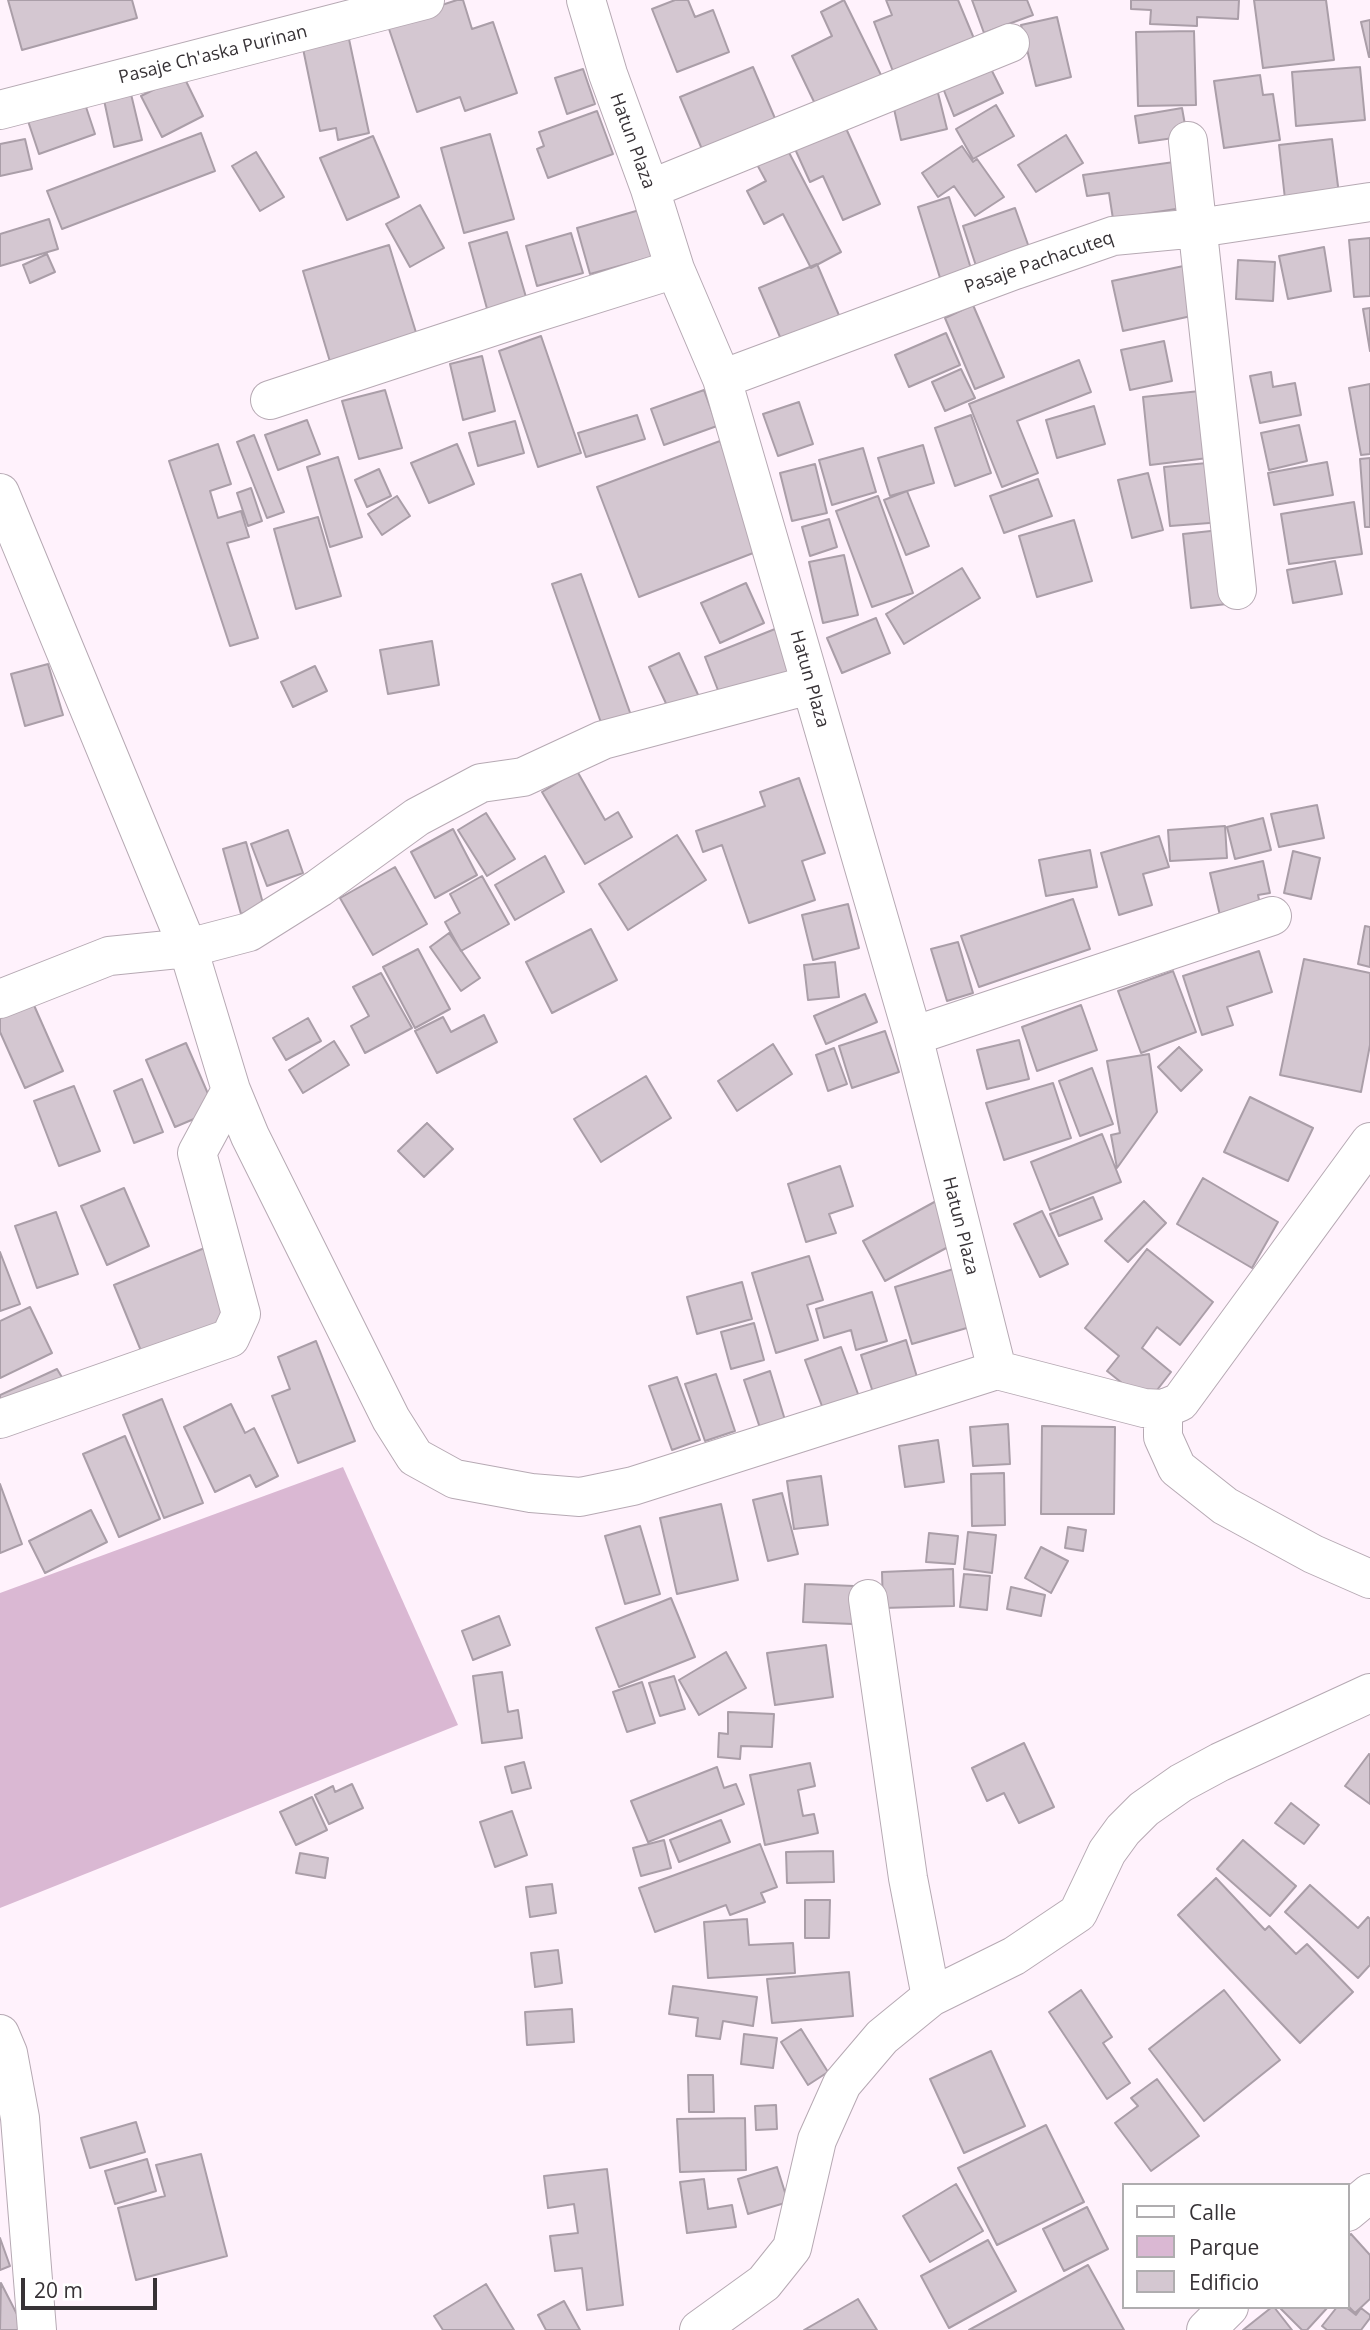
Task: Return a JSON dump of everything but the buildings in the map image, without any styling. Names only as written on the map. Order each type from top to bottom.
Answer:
[{"type":"street","name":"Pasaje Ch'aska Purinan","points":[[0,110],[425,0]]},
{"type":"street","name":"Hatun Plaza","points":[[586,0],[608,74],[650,189],[675,269],[722,379],[913,1036],[996,1370]]},
{"type":"street","points":[[650,189],[1010,43]]},
{"type":"street","points":[[1188,141],[1237,590]]},
{"type":"street","name":"Pasaje Pachacuteq","points":[[722,379],[1113,236],[1198,228],[1370,202]]},
{"type":"street","points":[[270,400],[675,269]]},
{"type":"street","points":[[0,493],[188,948],[231,1090],[250,1136],[391,1419],[415,1457],[455,1479],[531,1493],[580,1497],[633,1486],[996,1370],[1144,1408],[1163,1409],[1180,1402],[1370,1142]]},
{"type":"street","points":[[0,999],[109,956],[188,948],[249,932],[319,887],[417,817],[481,783],[523,777],[603,740],[810,685]]},
{"type":"street","points":[[913,1036],[1272,916]]},
{"type":"street","points":[[0,1419],[230,1338],[241,1314],[197,1153],[231,1090]]},
{"type":"street","points":[[1163,1409],[1163,1437],[1167,1451],[1177,1468],[1225,1506],[1313,1554],[1370,1579]]},
{"type":"street","points":[[868,1599],[908,1878],[931,1997]]},
{"type":"street","points":[[699,2330],[764,2283],[792,2248],[817,2140],[842,2084],[882,2037],[931,1997],[1014,1956],[1078,1913],[1107,1852],[1123,1830],[1144,1810],[1181,1783],[1220,1762],[1370,1693]]},
{"type":"street","points":[[0,2034],[8,2053],[10,2121],[37,2330]]},
{"type":"street","points":[[1349,2210],[1370,2193]]},
{"type":"street","points":[[1206,2330],[1227,2309]]},
{"type":"green space","points":[[343,1467],[458,1725],[0,1908],[0,1593]]}]
